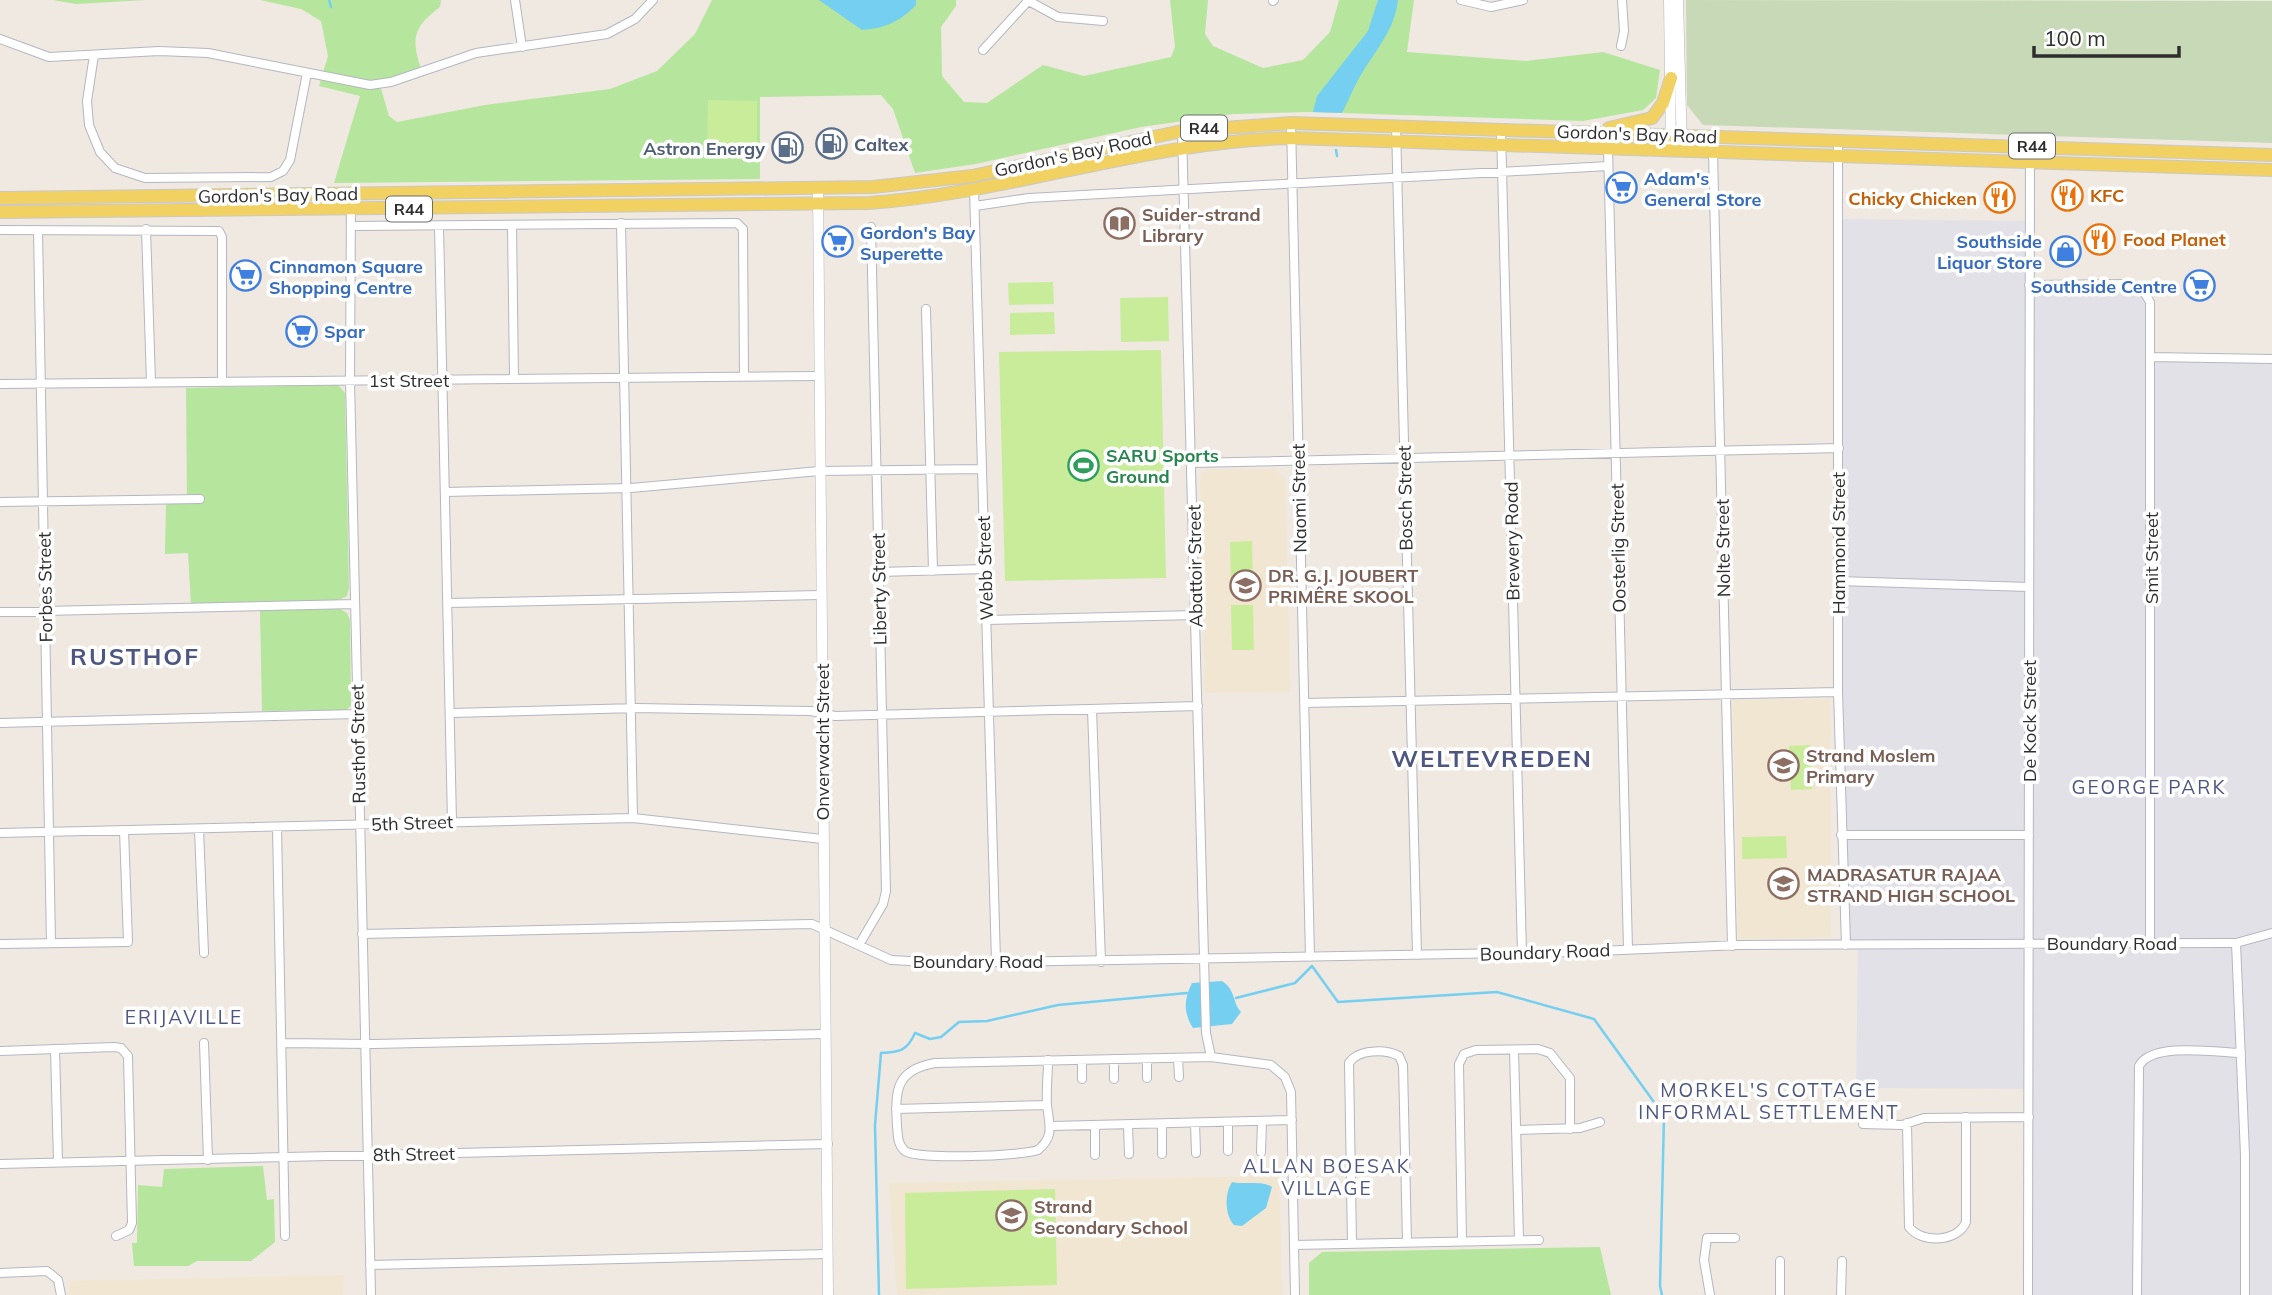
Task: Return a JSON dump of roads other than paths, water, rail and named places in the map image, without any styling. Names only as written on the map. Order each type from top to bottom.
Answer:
[{"type":"main road","points":[[1596,132],[1652,118],[1663,103],[1671,78]]},
{"type":"main road","name":"Gordon's Bay Road","points":[[0,198],[818,189],[900,185],[972,176],[1182,131],[1292,123],[2272,155]]},
{"type":"main road","name":"Gordon's Bay Road","points":[[0,212],[351,210],[893,201],[974,191],[1183,146],[1291,138],[2030,160],[2272,170]]},
{"type":"main road","points":[[657,191],[657,206]]},
{"type":"street","points":[[515,0],[522,47]]},
{"type":"street","points":[[0,39],[49,57],[196,52],[243,59],[353,84],[380,84],[476,54],[607,34],[635,19],[653,0]]},
{"type":"street","points":[[1461,0],[1491,7],[1523,0]]},
{"type":"street","points":[[1621,46],[1622,0]]},
{"type":"street","points":[[1669,0],[1676,135]]},
{"type":"street","points":[[1676,150],[1678,0]]},
{"type":"street","points":[[983,50],[1027,1],[1058,17],[1103,21]]},
{"type":"street","points":[[94,55],[87,109],[95,142],[114,168],[145,178],[271,177],[279,174],[290,160],[307,73]]},
{"type":"street","name":"Naomi Street","points":[[1292,123],[1310,957]]},
{"type":"street","name":"Bosch Street","points":[[1396,126],[1417,955]]},
{"type":"street","name":"Brewery Road","points":[[1501,129],[1522,953]]},
{"type":"street","name":"Abattoir Street","points":[[1182,131],[1206,1030],[1211,1058]]},
{"type":"street","name":"Hammond Street","points":[[1838,140],[1838,692],[1846,945]]},
{"type":"street","name":"De Kock Street","points":[[2028,1295],[2030,146]]},
{"type":"street","name":"Oosterlig Street","points":[[1608,148],[1629,949]]},
{"type":"street","name":"Nolte Street","points":[[1713,151],[1732,946]]},
{"type":"street","points":[[975,206],[1029,198],[1185,188],[1608,166]]},
{"type":"street","name":"Webb Street","points":[[972,176],[996,961]]},
{"type":"street","name":"Onverwacht Street","points":[[818,189],[828,1295]]},
{"type":"street","name":"Rusthof Street","points":[[351,194],[350,380],[370,1295]]},
{"type":"street","points":[[351,226],[734,222],[743,229],[744,376]]},
{"type":"street","points":[[621,223],[633,818]]},
{"type":"street","points":[[512,225],[514,379]]},
{"type":"street","points":[[439,226],[440,380],[452,822]]},
{"type":"street","name":"Liberty Street","points":[[859,945],[883,904],[886,891],[871,227]]},
{"type":"street","points":[[146,229],[151,382]]},
{"type":"street","points":[[0,230],[219,231],[222,237],[222,382]]},
{"type":"street","name":"Forbes Street","points":[[38,230],[51,943]]},
{"type":"street","name":"Smit Street","points":[[2029,285],[2138,286],[2150,302],[2150,943]]},
{"type":"street","points":[[926,309],[933,571]]},
{"type":"street","points":[[2151,357],[2272,359]]},
{"type":"street","name":"1st Street","points":[[0,384],[818,376]]},
{"type":"street","points":[[1192,463],[1839,448]]},
{"type":"street","points":[[445,492],[625,488],[819,471],[982,469]]},
{"type":"street","points":[[0,502],[200,499]]},
{"type":"street","points":[[879,572],[985,569]]},
{"type":"street","points":[[1838,582],[2029,587]]},
{"type":"street","points":[[448,603],[628,597],[820,595]]},
{"type":"street","points":[[0,612],[355,604]]},
{"type":"street","points":[[986,620],[1196,615]]},
{"type":"street","points":[[1304,703],[1838,692]]},
{"type":"street","points":[[451,713],[630,708],[882,715],[1198,706]]},
{"type":"street","points":[[1092,709],[1101,961]]},
{"type":"street","points":[[0,723],[358,714]]},
{"type":"street","name":"5th Street","points":[[0,834],[633,818],[822,839]]},
{"type":"street","points":[[277,827],[285,1236]]},
{"type":"street","points":[[199,829],[204,953]]},
{"type":"street","points":[[0,944],[128,942],[124,830]]},
{"type":"street","points":[[1841,835],[2029,835]]},
{"type":"street","name":"Boundary Road","points":[[362,934],[812,924],[879,956],[903,962],[1204,960],[1732,946],[2236,943],[2272,933]]},
{"type":"street","points":[[2236,943],[2245,1155],[2245,1295]]},
{"type":"street","points":[[282,1043],[824,1034]]},
{"type":"street","points":[[204,1043],[208,1160]]},
{"type":"street","points":[[0,1051],[114,1047],[125,1052],[130,1064],[132,1223],[129,1230],[117,1236]]},
{"type":"street","points":[[55,1049],[58,1162]]},
{"type":"street","points":[[1514,1050],[1518,1239]]},
{"type":"street","points":[[1462,1240],[1461,1058],[1469,1051],[1545,1050],[1568,1072],[1570,1129]]},
{"type":"street","points":[[1352,1244],[1349,1063],[1361,1053],[1389,1052],[1399,1056],[1403,1065],[1407,1242]]},
{"type":"street","points":[[2137,1295],[2139,1066],[2153,1052],[2241,1053]]},
{"type":"street","points":[[1178,1058],[1179,1077]]},
{"type":"street","points":[[1048,1060],[1047,1105],[1052,1126],[1048,1141],[1033,1152],[915,1155],[906,1152],[898,1143],[896,1109],[899,1083],[923,1065],[1048,1060],[1178,1058],[1261,1062],[1280,1070],[1289,1083],[1295,1295]]},
{"type":"street","points":[[1114,1059],[1114,1079]]},
{"type":"street","points":[[1147,1059],[1147,1078]]},
{"type":"street","points":[[1082,1060],[1082,1079]]},
{"type":"street","points":[[896,1109],[1047,1105]]},
{"type":"street","points":[[1863,1124],[1907,1124],[1920,1118],[2029,1116]]},
{"type":"street","points":[[1907,1124],[1909,1227],[1922,1237],[1952,1237],[1961,1231],[1966,1222],[1966,1117]]},
{"type":"street","points":[[1052,1126],[1292,1120]]},
{"type":"street","points":[[1228,1122],[1228,1151]]},
{"type":"street","points":[[1261,1152],[1262,1122]]},
{"type":"street","points":[[1516,1130],[1570,1129],[1600,1122]]},
{"type":"street","points":[[1195,1123],[1196,1153]]},
{"type":"street","points":[[1162,1124],[1162,1154]]},
{"type":"street","points":[[1095,1125],[1095,1155]]},
{"type":"street","points":[[1128,1125],[1129,1154]]},
{"type":"street","name":"8th Street","points":[[0,1164],[828,1144]]},
{"type":"street","points":[[1710,1295],[1704,1260],[1707,1238],[1735,1238]]},
{"type":"street","points":[[1294,1245],[1539,1240]]},
{"type":"street","points":[[370,1265],[828,1254]]},
{"type":"street","points":[[1780,1261],[1781,1295]]},
{"type":"street","points":[[1841,1295],[1842,1261]]},
{"type":"street","points":[[0,1273],[47,1271],[56,1276],[61,1295]]},
{"type":"water","points":[[819,0],[916,0],[916,5],[892,23],[862,30]]},
{"type":"water","points":[[1378,0],[1398,0],[1396,11],[1384,39],[1359,78],[1342,113],[1313,112],[1317,96],[1368,31]]},
{"type":"water","points":[[1222,981],[1230,988],[1241,1012],[1232,1024],[1193,1028],[1186,1006],[1192,983]]},
{"type":"water","points":[[1232,1182],[1272,1187],[1266,1208],[1242,1226],[1234,1225],[1227,1210],[1228,1192]]},
{"type":"waterway","points":[[329,0],[331,7]]},
{"type":"waterway","points":[[1336,150],[1337,156]]},
{"type":"waterway","points":[[1236,998],[1295,983],[1312,966],[1338,1002],[1497,992],[1594,1019],[1664,1116],[1660,1286],[1662,1295]]},
{"type":"waterway","points":[[879,1295],[875,1125],[881,1053],[902,1049],[909,1044],[915,1033],[930,1039],[941,1037],[959,1022],[987,1021],[1058,1005],[1187,993]]},
{"type":"place","name":"Caltex","points":[[831,144]]},
{"type":"place","name":"Astron Energy","points":[[788,148]]},
{"type":"place","name":"Adam's General Store","points":[[1621,188]]},
{"type":"place","name":"KFC","points":[[2067,195]]},
{"type":"place","name":"Chicky Chicken","points":[[2000,198]]},
{"type":"place","name":"Suider-strand Library","points":[[1119,224]]},
{"type":"place","name":"Food Planet","points":[[2100,239]]},
{"type":"place","name":"Gordon's Bay Superette","points":[[837,242]]},
{"type":"place","name":"Southside Liquor Store","points":[[2065,251]]},
{"type":"place","name":"Cinnamon Square Shopping Centre","points":[[246,276]]},
{"type":"place","name":"Southside Centre","points":[[2200,286]]},
{"type":"place","name":"Spar","points":[[301,331]]},
{"type":"place","name":"SARU Sports Ground","points":[[1083,465]]},
{"type":"place","name":"DR. G.J. JOUBERT PRIMÊRE SKOOL","points":[[1245,585]]},
{"type":"place","name":"Strand Moslem Primary","points":[[1783,765]]},
{"type":"place","name":"MADRASATUR RAJAA STRAND HIGH SCHOOL","points":[[1784,884]]},
{"type":"place","name":"Strand Secondary School","points":[[1011,1216]]},
{"type":"district","name":"RUSTHOF","points":[[135,656]]},
{"type":"district","name":"WELTEVREDEN","points":[[1492,758]]},
{"type":"district","name":"GEORGE PARK","points":[[2149,787]]},
{"type":"district","name":"ERIJAVILLE","points":[[184,1017]]},
{"type":"district","name":"MORKEL'S COTTAGE INFORMAL SETTLEMENT","points":[[1769,1101]]},
{"type":"district","name":"ALLAN BOESAK VILLAGE","points":[[1327,1177]]}]
